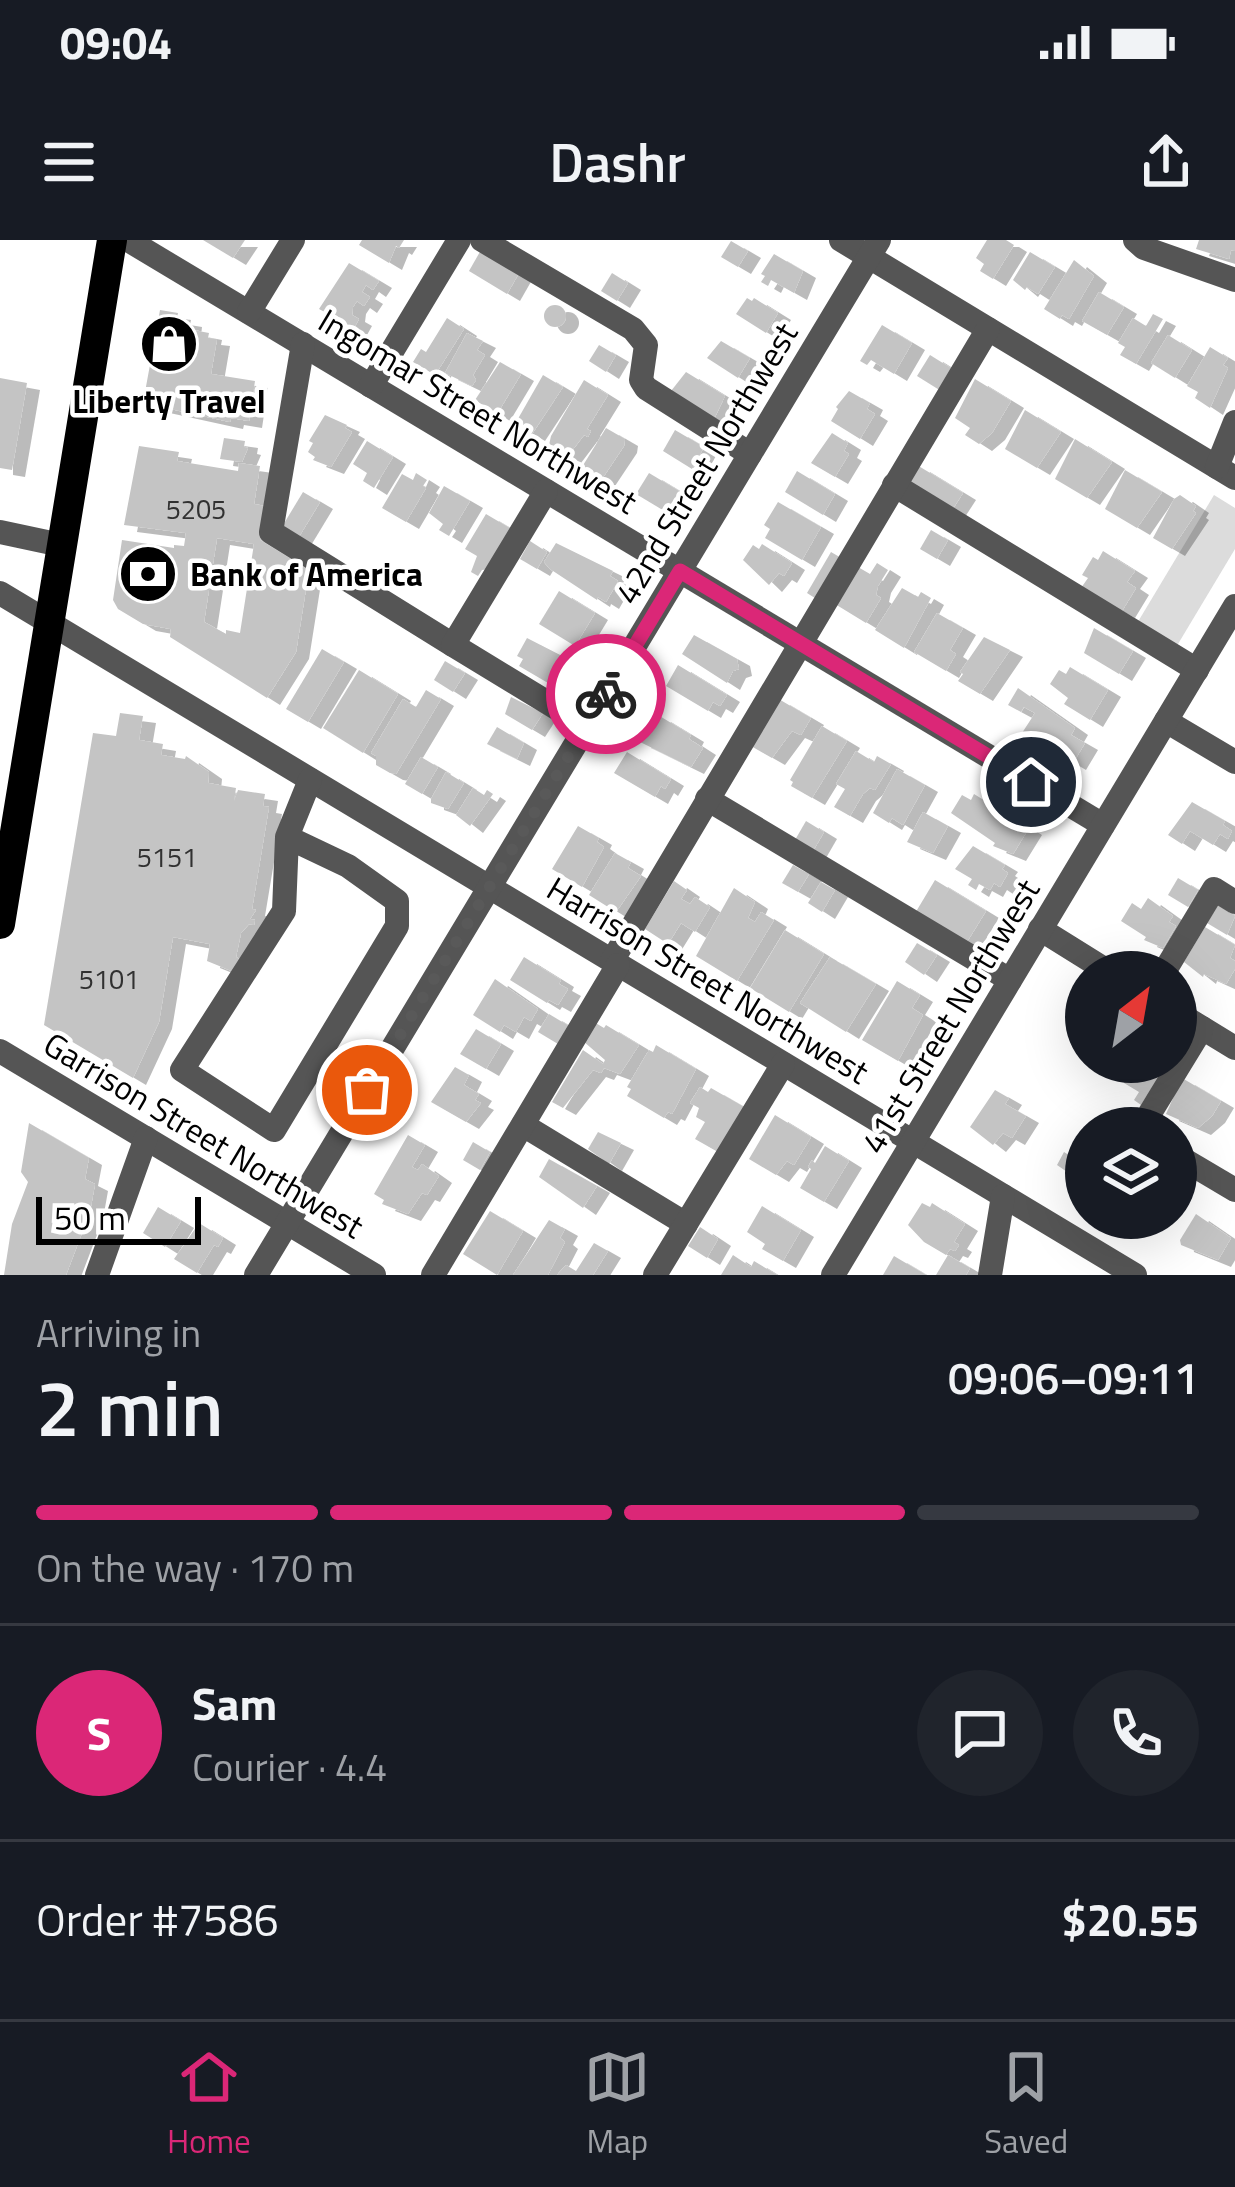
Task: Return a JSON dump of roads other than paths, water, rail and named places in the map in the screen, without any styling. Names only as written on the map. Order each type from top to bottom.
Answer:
[{"type":"main road","points":[[0,924],[112,240]]},
{"type":"street","name":"Ingomar Street Northwest","points":[[128,240],[1103,825]]},
{"type":"street","points":[[249,312],[292,240]]},
{"type":"street","points":[[371,386],[459,240]]},
{"type":"street","points":[[482,240],[633,329],[646,345],[641,380],[646,388],[750,454]]},
{"type":"street","points":[[841,240],[874,248],[988,329],[1226,472],[1235,422]]},
{"type":"street","points":[[1135,240],[1144,248],[1235,280]]},
{"type":"street","name":"42nd Street Northwest","points":[[256,1275],[874,248]]},
{"type":"street","points":[[433,1275],[707,799],[988,329]]},
{"type":"street","points":[[303,344],[271,532],[586,727]]},
{"type":"street","points":[[894,485],[1197,670]]},
{"type":"street","points":[[453,645],[546,490]]},
{"type":"street","points":[[0,532],[61,545]]},
{"type":"street","name":"Harrison Street Northwest","points":[[0,593],[1135,1275]]},
{"type":"street","name":"41st Street Northwest","points":[[833,1275],[1235,606]]},
{"type":"street","points":[[1166,721],[1235,762]]},
{"type":"street","points":[[287,837],[348,866],[397,901],[397,926],[274,1130],[182,1070],[284,911],[287,837],[310,780]]},
{"type":"street","points":[[707,799],[1010,980]]},
{"type":"street","points":[[1177,951],[1214,889],[1235,902]]},
{"type":"street","points":[[1040,929],[1075,951]]},
{"type":"street","points":[[1197,1025],[1235,1048]]},
{"type":"street","points":[[1154,1107],[1202,1028]]},
{"type":"street","name":"Garrison Street Northwest","points":[[0,1051],[374,1275]]},
{"type":"street","points":[[655,1275],[783,1064]]},
{"type":"street","points":[[523,1124],[686,1224]]},
{"type":"street","points":[[97,1275],[146,1138]]},
{"type":"street","points":[[1197,1167],[1235,1190]]},
{"type":"street","points":[[990,1275],[1003,1196]]},
{"type":"place","name":"Liberty Travel","points":[[169,344]]},
{"type":"place","name":"Bank of America","points":[[148,574]]}]
